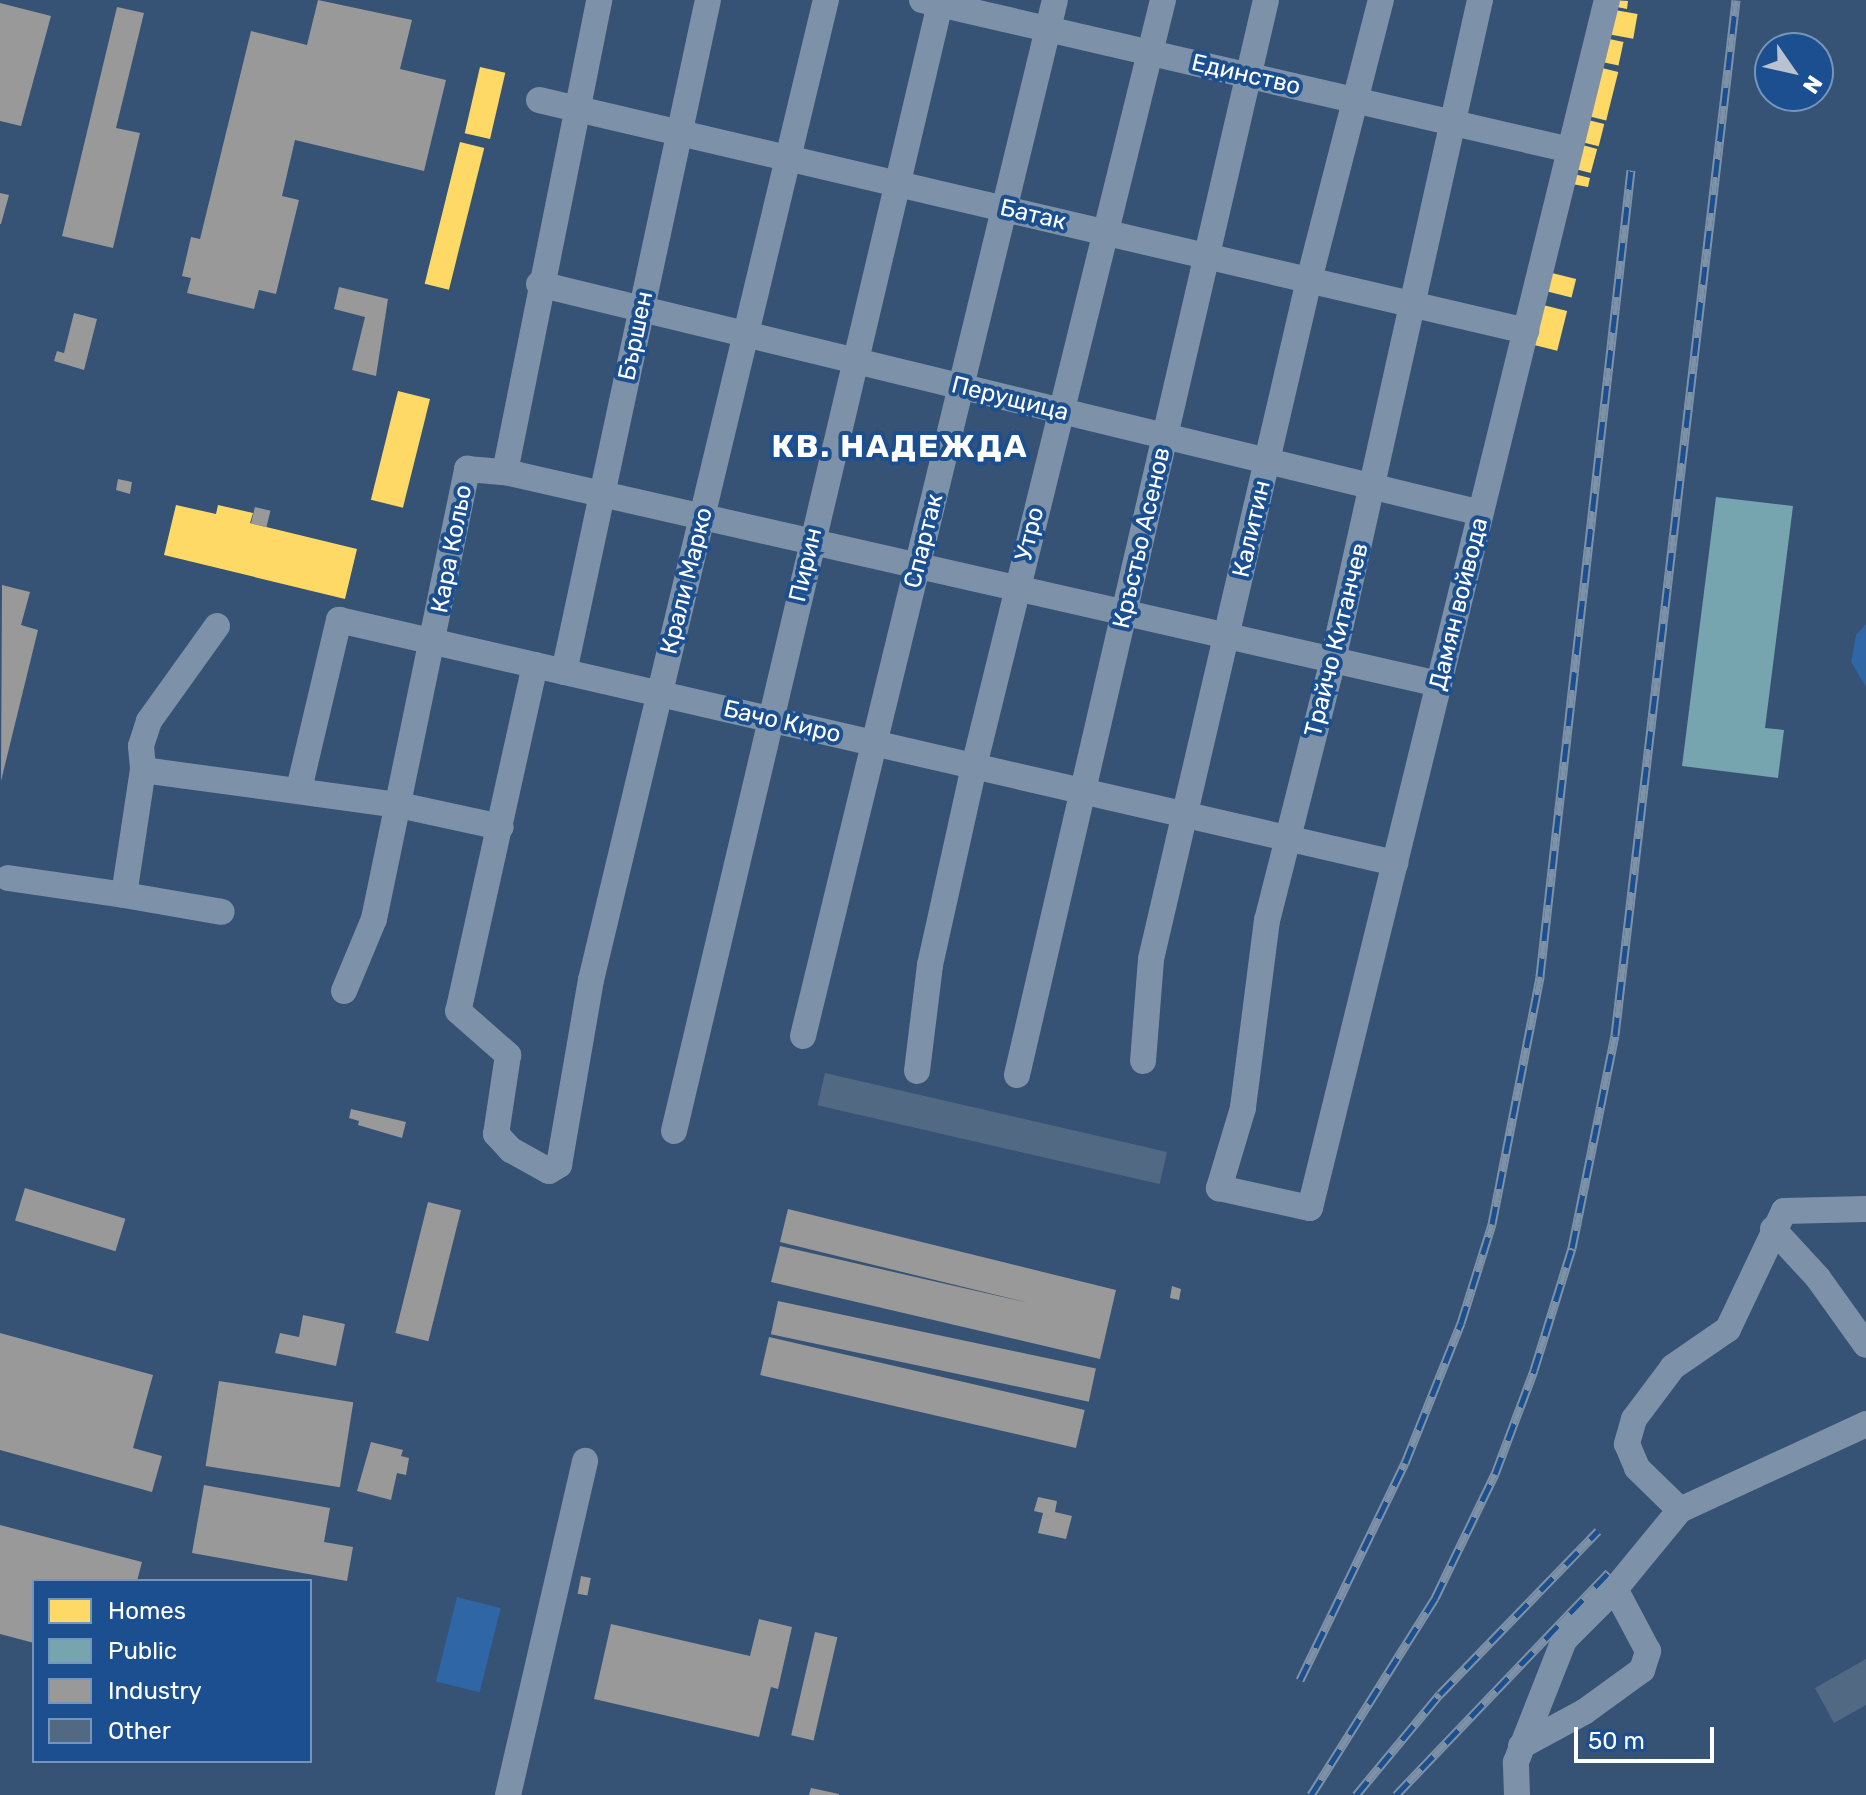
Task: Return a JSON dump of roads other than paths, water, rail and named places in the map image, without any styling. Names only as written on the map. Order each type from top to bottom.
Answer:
[{"type":"street","name":"Кара Кольо","points":[[344,991],[374,919],[435,642],[467,469],[505,472],[539,284],[599,0]]},
{"type":"street","name":"Бършен","points":[[564,672],[708,0]]},
{"type":"street","name":"Крали Марко","points":[[501,827],[458,1011],[508,1055],[496,1134],[501,1143],[549,1171],[559,1165],[591,980],[826,0]]},
{"type":"street","name":"Спартак","points":[[803,1036],[1055,0]]},
{"type":"street","name":"Утро","points":[[917,1071],[930,965],[974,766],[1163,0]]},
{"type":"street","name":"Кръстьо Асенов","points":[[1017,1075],[1266,0]]},
{"type":"street","name":"Калитин","points":[[1143,1061],[1151,959],[1309,280],[1381,0]]},
{"type":"street","name":"Трайчо Китанчев","points":[[1310,1208],[1219,1188],[1243,1108],[1267,920],[1333,660],[1480,0]]},
{"type":"street","name":"Дамян войвода","points":[[1310,1208],[1607,0]]},
{"type":"street","name":"Единство","points":[[934,1],[1570,150]]},
{"type":"street","name":"Пирин","points":[[674,1131],[897,184],[934,1]]},
{"type":"street","name":"Батак","points":[[539,100],[1526,331]]},
{"type":"street","name":"Перущица","points":[[539,284],[1481,513]]},
{"type":"street","points":[[505,472],[1439,684]]},
{"type":"street","name":"Бачо Киро","points":[[299,789],[339,620],[1395,863]]},
{"type":"street","points":[[124,895],[143,770],[141,746],[149,721],[217,626]]},
{"type":"street","points":[[143,770],[299,789],[399,805],[501,827],[535,665]]},
{"type":"street","points":[[8,878],[222,912]]},
{"type":"street","points":[[1680,1510],[1637,1468],[1627,1444],[1634,1419],[1673,1367],[1728,1329],[1784,1211],[1866,1209]]},
{"type":"street","points":[[1773,1229],[1818,1278],[1866,1345]]},
{"type":"street","points":[[1517,1795],[1516,1762],[1564,1640],[1615,1589],[1680,1510],[1866,1424]]},
{"type":"street","points":[[508,1795],[585,1461]]},
{"type":"street","points":[[1521,1746],[1584,1712],[1642,1670],[1648,1651],[1615,1589]]},
{"type":"railway","points":[[1311,1795],[1435,1598],[1495,1474],[1534,1370],[1572,1248],[1615,1035],[1736,0]]},
{"type":"railway","points":[[1300,1680],[1405,1463],[1461,1323],[1492,1224],[1540,976],[1631,170]]},
{"type":"railway","points":[[1356,1795],[1440,1694],[1598,1531]]},
{"type":"railway","points":[[1396,1795],[1609,1572]]},
{"type":"district","name":"КВ. НАДЕЖДА","points":[[900,446]]}]
